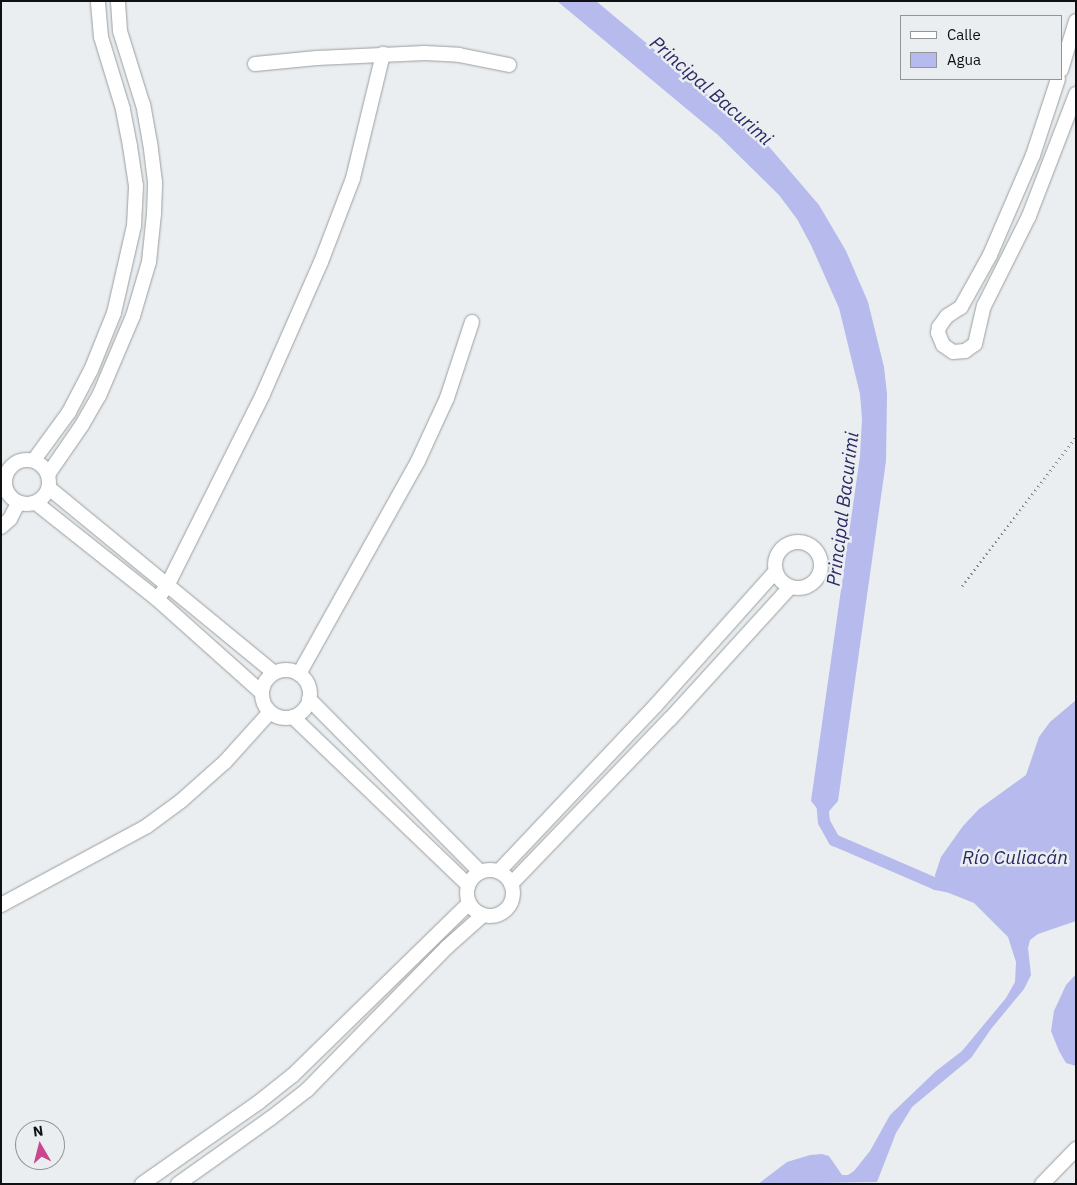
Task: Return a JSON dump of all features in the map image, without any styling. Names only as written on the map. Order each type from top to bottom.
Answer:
[{"type":"street","points":[[34,460],[69,412],[100,348],[114,313],[130,252],[136,186],[123,110],[101,37],[98,1]]},
{"type":"street","points":[[36,503],[42,499],[49,488],[49,474],[99,396],[122,346],[149,262],[155,182],[143,105],[120,31],[118,1]]},
{"type":"street","points":[[1062,67],[1076,22]]},
{"type":"street","points":[[255,64],[383,54],[459,55],[509,65]]},
{"type":"street","points":[[157,599],[167,586],[263,394],[321,262],[354,178],[383,54]]},
{"type":"street","points":[[1058,80],[1034,155],[990,255],[961,307],[947,316],[940,327],[940,339],[947,349],[953,352],[965,351],[975,344],[984,306],[1029,216],[1076,94]]},
{"type":"street","points":[[1051,102],[1071,107]]},
{"type":"street","points":[[135,213],[154,214]]},
{"type":"street","points":[[299,674],[418,461],[447,398],[472,322]]},
{"type":"street","points":[[49,474],[42,465],[34,460],[19,461],[12,465],[5,477],[4,494],[18,502],[36,503],[157,599],[262,692]]},
{"type":"street","points":[[49,488],[274,673]]},
{"type":"street","points":[[1,527],[10,519],[18,502]]},
{"type":"street","points":[[499,871],[656,705],[775,572],[777,554],[788,544],[804,542],[817,551],[821,567],[814,582],[802,588],[790,587],[781,582],[775,572]]},
{"type":"street","points":[[512,884],[670,718],[790,587]]},
{"type":"street","points":[[289,670],[299,674],[307,683],[309,699],[301,713],[285,718],[270,712],[265,707],[262,692],[263,684],[274,673],[289,670]]},
{"type":"street","points":[[309,699],[480,872]]},
{"type":"street","points":[[656,705],[670,718]]},
{"type":"street","points":[[1,905],[146,826],[167,811],[225,762],[270,712]]},
{"type":"street","points":[[293,717],[468,885]]},
{"type":"street","points":[[488,869],[499,871],[510,879],[512,884],[514,895],[507,909],[494,916],[483,915],[473,910],[467,896],[468,885],[474,876],[488,869]]},
{"type":"street","points":[[142,1184],[259,1102],[293,1075],[469,903]]},
{"type":"street","points":[[178,1184],[307,1090],[447,947],[483,915]]},
{"type":"street","points":[[293,1075],[307,1090]]},
{"type":"street","points":[[1042,1184],[1076,1149]]},
{"type":"path","points":[[962,586],[1076,436]]},
{"type":"water","points":[[557,1],[596,1],[765,142],[819,205],[846,251],[868,302],[884,367],[887,394],[886,461],[838,801],[824,817],[811,801],[860,456],[862,419],[860,394],[839,308],[811,245],[797,219],[779,195],[718,135]]},
{"type":"water","name":"Río Culiacán","points":[[1076,700],[1076,921],[1038,934],[1030,940],[1028,948],[1031,975],[1024,989],[991,1029],[971,1058],[912,1107],[896,1133],[877,1182],[758,1184],[787,1162],[810,1155],[822,1154],[829,1156],[842,1175],[848,1175],[854,1171],[870,1151],[890,1115],[936,1071],[962,1051],[1006,998],[1015,982],[1016,962],[1008,937],[974,903],[944,891],[936,884],[935,875],[941,857],[963,826],[979,809],[1026,775],[1039,737],[1050,722]]},
{"type":"water","points":[[1076,974],[1076,1066],[1066,1063],[1051,1031],[1054,1011],[1066,985]]},
{"type":"waterway","name":"Principal Bacurimi","points":[[822,800],[824,822],[834,840],[936,884],[952,887]]}]
